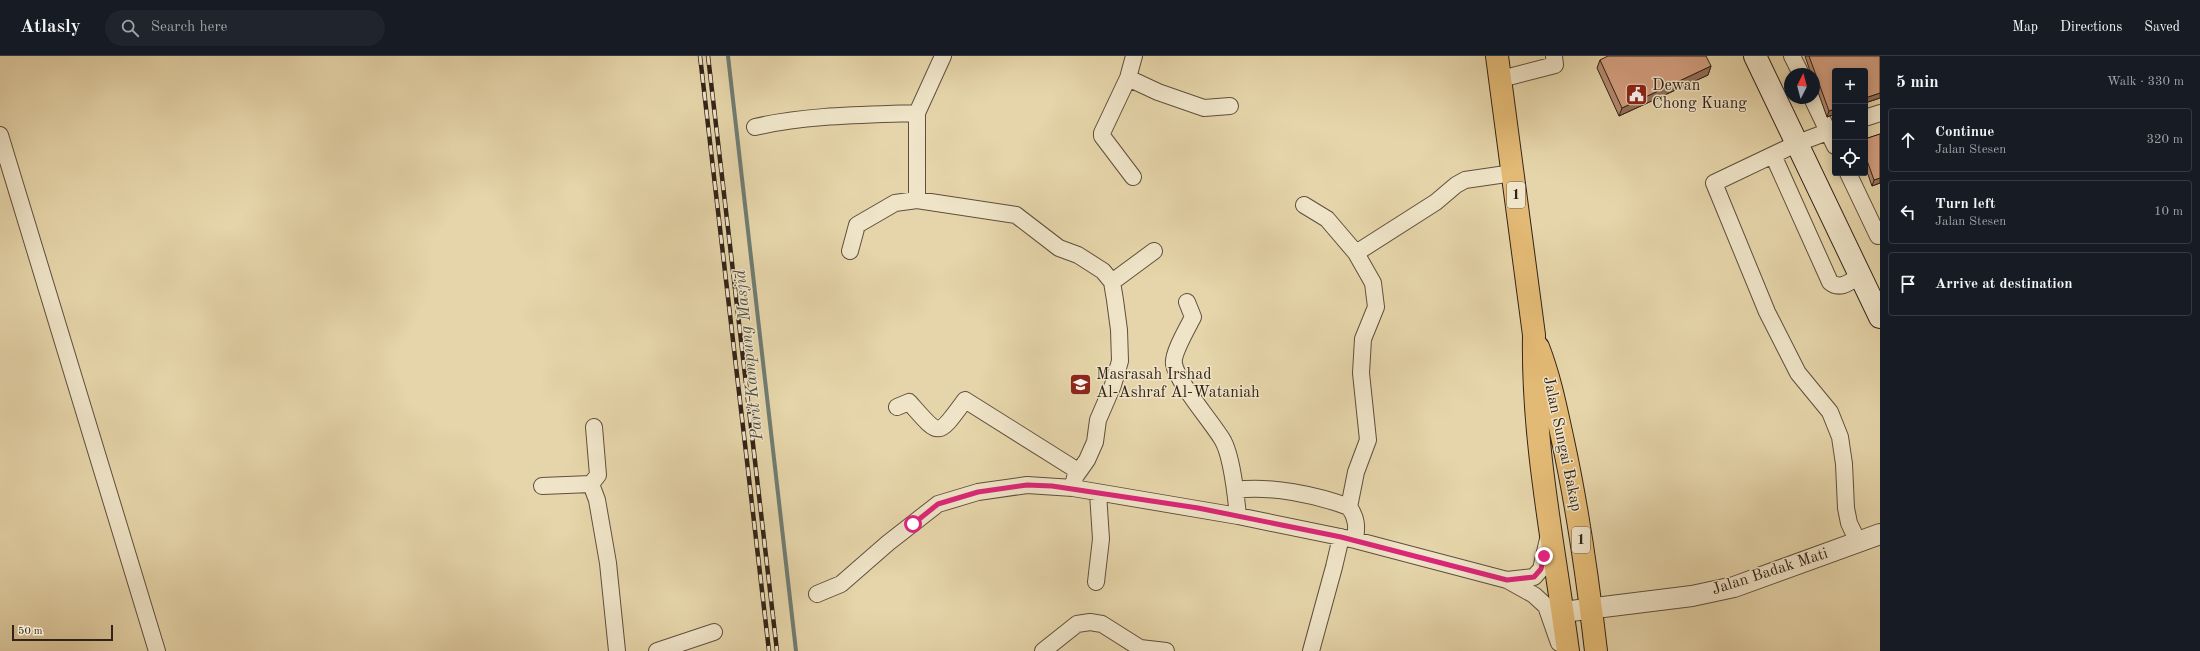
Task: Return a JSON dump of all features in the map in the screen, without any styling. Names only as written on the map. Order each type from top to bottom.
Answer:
[{"type":"highway","name":"Jalan Sungai Bakap","points":[[1497,56],[1534,335],[1549,377],[1544,395],[1540,440],[1568,651]]},
{"type":"highway","name":"Jalan Sungai Bakap","points":[[1544,395],[1563,439],[1570,472],[1596,651]]},
{"type":"main road","points":[[1755,56],[1870,286],[1880,317]]},
{"type":"street","points":[[917,200],[917,113],[943,56]]},
{"type":"street","points":[[1133,177],[1102,136],[1102,132],[1128,78],[1134,56]]},
{"type":"street","points":[[1501,79],[1556,66],[1554,56]]},
{"type":"street","points":[[1792,56],[1798,68]]},
{"type":"street","points":[[1128,78],[1158,92],[1204,108],[1230,106]]},
{"type":"street","points":[[1815,104],[1832,134]]},
{"type":"street","points":[[754,127],[774,123],[822,118],[917,113]]},
{"type":"street","points":[[1868,117],[1880,113]]},
{"type":"street","points":[[0,135],[158,651]]},
{"type":"street","points":[[1832,136],[1798,144],[1714,183],[1767,312],[1798,373],[1830,412],[1840,437],[1844,464],[1846,508],[1849,523],[1858,542]]},
{"type":"street","points":[[1773,155],[1830,282],[1834,286],[1870,286]]},
{"type":"street","points":[[1356,253],[1436,202],[1456,185],[1465,180],[1513,173]]},
{"type":"street","points":[[1849,176],[1878,236]]},
{"type":"street","points":[[850,251],[857,224],[894,203],[917,200],[953,204],[1016,215],[1059,248],[1078,255],[1103,270],[1112,282],[1119,330],[1120,361],[1113,385],[1098,420],[1095,442],[1087,460],[1075,477],[1073,488]]},
{"type":"street","points":[[1304,205],[1327,219],[1356,253],[1373,283],[1376,307],[1363,339],[1361,373],[1368,440],[1356,472],[1348,507]]},
{"type":"street","points":[[1112,282],[1154,251]]},
{"type":"street","points":[[1187,302],[1193,317],[1177,350],[1174,364],[1180,376],[1223,441],[1236,490],[1238,516]]},
{"type":"street","points":[[897,407],[909,402],[932,428],[937,429],[946,425],[965,400],[1078,471]]},
{"type":"street","points":[[542,486],[591,484],[598,475],[594,427]]},
{"type":"street","points":[[591,484],[597,500],[608,563],[617,651]]},
{"type":"street","points":[[817,594],[841,584],[938,504],[978,492],[1027,485],[1073,488],[1238,516],[1348,539],[1507,580],[1534,595],[1546,606],[1561,651]]},
{"type":"street","points":[[1236,490],[1250,488],[1276,490],[1348,507],[1355,515],[1357,525],[1348,539],[1334,568],[1311,651]]},
{"type":"street","points":[[1096,582],[1101,539],[1098,492]]},
{"type":"street","points":[[1507,580],[1534,577],[1541,569],[1551,530]]},
{"type":"street","name":"Jalan Badak Mati","points":[[1563,612],[1692,596],[1734,587],[1880,534]]},
{"type":"street","points":[[1043,651],[1077,624],[1090,622],[1102,624],[1140,648],[1166,651]]},
{"type":"street","points":[[657,651],[714,632]]},
{"type":"building","name":"Dewan Chong Kuang","points":[[1608,56],[1706,56],[1711,66],[1622,108],[1600,60]]},
{"type":"building","points":[[1809,56],[1880,56],[1880,93],[1868,97],[1868,68],[1832,68],[1832,110],[1829,111],[1820,86],[1820,68],[1813,68]]},
{"type":"building","points":[[1880,134],[1880,178],[1874,180],[1868,163],[1868,138]]},
{"type":"waterway","name":"Parit Kampung Masjid","points":[[728,56],[796,651]]},
{"type":"railway","points":[[700,56],[769,651]]},
{"type":"railway","points":[[708,56],[777,651]]},
{"type":"place","name":"Dewan Chong Kuang","points":[[1636,95]]},
{"type":"place","name":"Masrasah Irshad Al-Ashraf Al-Wataniah","points":[[1081,384]]},
{"type":"route","points":[[913,524],[938,504],[978,492],[1027,485],[1073,488],[1198,508],[1355,540],[1507,580],[1534,577],[1541,569],[1544,556]]}]
